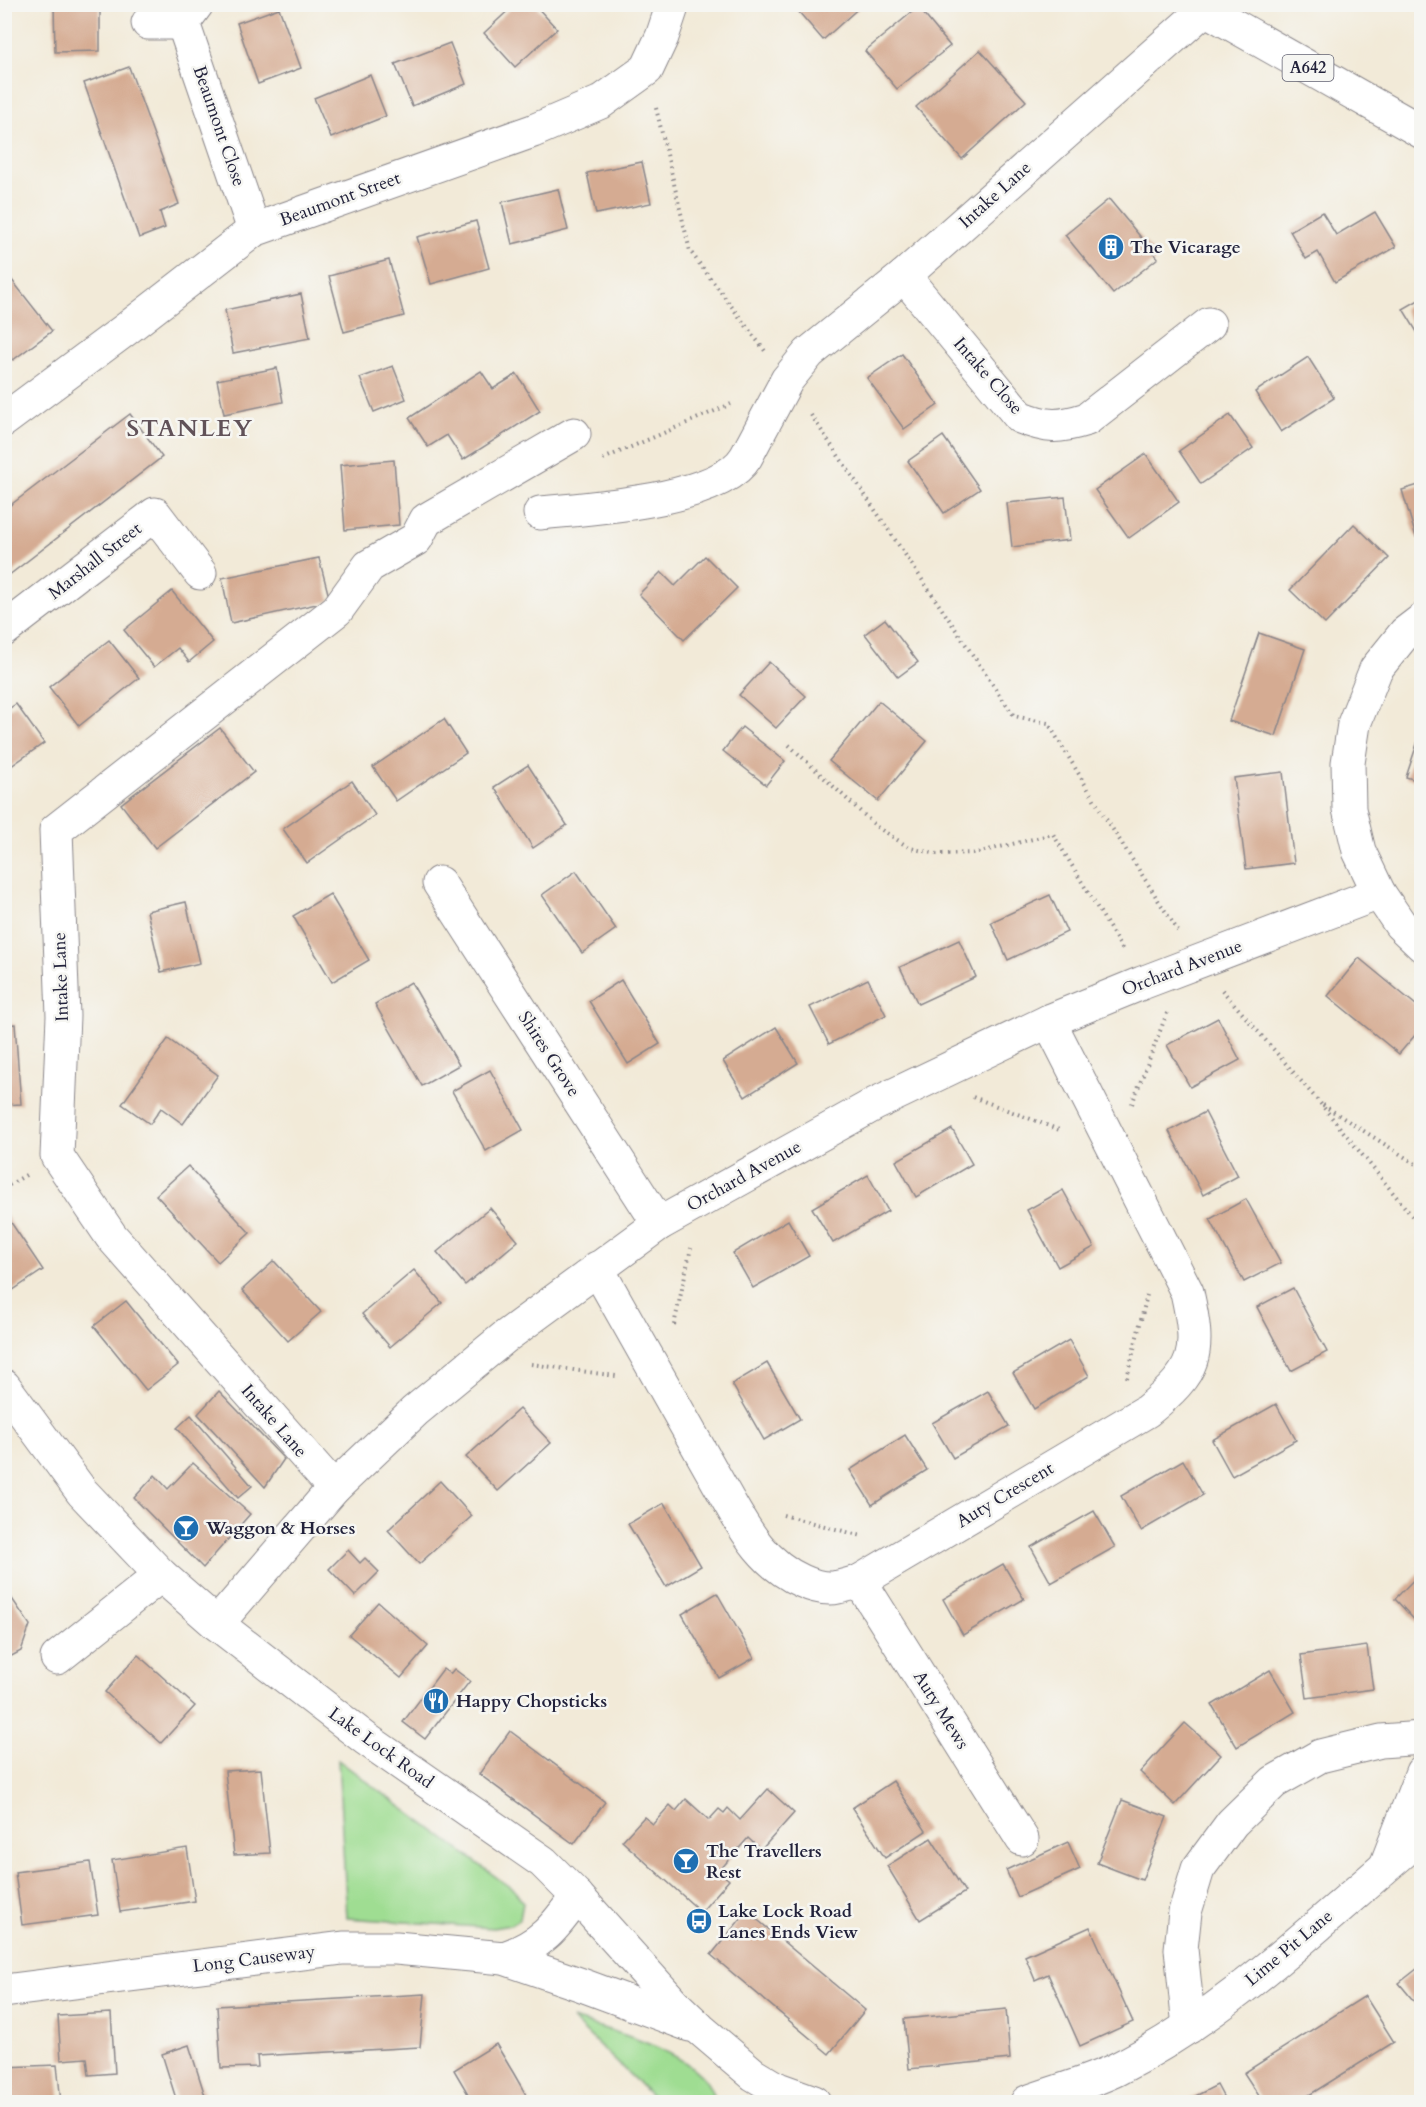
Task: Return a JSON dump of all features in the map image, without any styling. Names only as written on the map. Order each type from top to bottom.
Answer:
[{"type":"street","name":"Beaumont Street","points":[[4,420],[254,230],[532,131],[601,102],[647,69],[662,37],[673,4]]},
{"type":"street","name":"A642","points":[[1200,7],[1422,132]]},
{"type":"street","name":"Intake Lane","points":[[540,513],[614,506],[671,495],[724,478],[740,466],[787,380],[809,353],[904,276],[1200,7]]},
{"type":"street","name":"Beaumont Close","points":[[148,23],[190,14],[254,230]]},
{"type":"street","name":"Intake Close","points":[[904,276],[1020,417],[1042,425],[1064,426],[1087,419],[1209,324]]},
{"type":"street","name":"Intake Lane","points":[[334,1488],[111,1236],[57,1156],[63,1016],[56,830],[337,610],[369,566],[416,539],[426,520],[574,434]]},
{"type":"street","name":"Marshall Street","points":[[4,630],[155,514],[200,573]]},
{"type":"street","points":[[1422,620],[1405,633],[1376,669],[1354,724],[1349,753],[1349,808],[1359,851],[1379,893],[1400,924],[1422,945]]},
{"type":"street","name":"Shires Grove","points":[[439,884],[659,1224]]},
{"type":"street","name":"Orchard Avenue","points":[[217,1624],[334,1488],[415,1412],[505,1338],[659,1224],[874,1104],[1049,1021],[1379,893]]},
{"type":"street","name":"Auty Crescent","points":[[597,1269],[746,1532],[764,1555],[788,1575],[813,1586],[836,1588],[860,1581],[1147,1411],[1175,1388],[1192,1360],[1194,1325],[1187,1292],[1049,1021]]},
{"type":"street","name":"Lake Lock Road","points":[[4,1386],[82,1492],[161,1575],[217,1624],[366,1738],[543,1862],[577,1896],[676,2006],[775,2096]]},
{"type":"street","points":[[57,1658],[161,1575]]},
{"type":"street","name":"Auty Mews","points":[[860,1581],[1022,1839]]},
{"type":"street","points":[[1189,2027],[1181,1949],[1185,1912],[1198,1869],[1232,1822],[1274,1782],[1320,1756],[1381,1741],[1422,1738]]},
{"type":"street","name":"Lime Pit Lane","points":[[1385,1866],[1422,1772]]},
{"type":"street","name":"Lime Pit Lane","points":[[1028,2103],[1116,2069],[1189,2027],[1263,1972],[1422,1836]]},
{"type":"street","name":"Long Causeway","points":[[504,1958],[525,1951],[540,1940],[558,1924],[577,1896]]},
{"type":"street","name":"Long Causeway","points":[[4,1991],[344,1948],[396,1947],[504,1958],[700,2029]]},
{"type":"street","points":[[775,2096],[814,2103]]},
{"type":"path","points":[[647,69],[690,251],[787,380],[1014,716],[1048,723],[1198,962],[1320,1103],[1412,1216],[1422,1232]]},
{"type":"path","points":[[789,745],[877,827],[910,848],[937,854],[976,853],[1053,834],[1142,983]]},
{"type":"path","points":[[1320,1103],[1422,1168]]},
{"type":"path","points":[[1113,1431],[1161,1242]]},
{"type":"path","points":[[728,1500],[912,1550]]},
{"type":"green space","points":[[338,1760],[515,1891],[523,1903],[520,1919],[510,1925],[493,1928],[347,1918]]},
{"type":"green space","points":[[572,2019],[633,2038],[678,2058],[696,2071],[709,2085],[714,2102],[658,2102]]},
{"type":"building","points":[[54,4],[100,4],[100,51],[55,52]]},
{"type":"building","points":[[515,4],[534,4],[557,29],[515,67],[484,33]]},
{"type":"building","points":[[792,4],[863,4],[823,40]]},
{"type":"building","points":[[918,7],[950,46],[897,89],[865,51]]},
{"type":"building","points":[[279,8],[301,68],[258,84],[237,23]]},
{"type":"building","points":[[450,43],[466,84],[412,106],[395,64]]},
{"type":"building","points":[[980,50],[1026,101],[962,159],[916,107]]},
{"type":"building","points":[[129,67],[179,204],[160,212],[165,228],[139,238],[84,83]]},
{"type":"building","points":[[370,75],[386,116],[331,138],[314,98]]},
{"type":"building","points":[[642,162],[651,203],[596,214],[587,173]]},
{"type":"building","points":[[558,189],[568,230],[512,244],[502,202]]},
{"type":"building","name":"The Vicarage","points":[[1109,199],[1158,258],[1113,294],[1065,235]]},
{"type":"building","points":[[1322,212],[1336,235],[1375,212],[1396,247],[1335,282],[1318,252],[1306,259],[1290,231]]},
{"type":"building","points":[[476,221],[489,268],[431,284],[417,237]]},
{"type":"building","points":[[389,260],[404,316],[344,332],[329,276]]},
{"type":"building","points":[[4,270],[52,331],[13,360],[4,349]]},
{"type":"building","points":[[301,294],[310,338],[233,353],[225,310]]},
{"type":"building","points":[[1422,298],[1422,340],[1403,309]]},
{"type":"building","points":[[902,354],[938,405],[904,429],[867,378]]},
{"type":"building","points":[[1308,357],[1334,398],[1281,432],[1255,392]]},
{"type":"building","points":[[393,366],[406,399],[374,412],[360,378]]},
{"type":"building","points":[[277,368],[283,402],[224,414],[217,380]]},
{"type":"building","points":[[481,371],[493,389],[517,374],[540,411],[463,460],[447,435],[428,447],[409,418]]},
{"type":"building","points":[[130,414],[162,457],[4,579],[4,510]]},
{"type":"building","points":[[1230,415],[1253,448],[1201,484],[1179,451]]},
{"type":"building","points":[[943,436],[980,489],[944,513],[908,461]]},
{"type":"building","points":[[1146,454],[1179,502],[1129,538],[1095,490]]},
{"type":"building","points":[[394,460],[399,525],[345,530],[340,465]]},
{"type":"building","points":[[1422,484],[1422,535],[1416,537],[1402,490]]},
{"type":"building","points":[[1065,497],[1070,540],[1012,547],[1007,503]]},
{"type":"building","points":[[1354,524],[1389,558],[1325,624],[1290,590]]},
{"type":"building","points":[[705,556],[737,588],[684,640],[639,594],[661,572],[675,586]]},
{"type":"building","points":[[319,558],[330,601],[231,623],[222,578]]},
{"type":"building","points":[[172,591],[213,642],[189,662],[178,648],[154,667],[124,630]]},
{"type":"building","points":[[885,619],[918,662],[898,677],[865,634]]},
{"type":"building","points":[[1259,633],[1305,649],[1276,736],[1229,721]]},
{"type":"building","points":[[109,640],[139,678],[79,726],[49,687]]},
{"type":"building","points":[[769,662],[806,696],[776,728],[739,695]]},
{"type":"building","points":[[879,701],[927,741],[878,801],[829,761]]},
{"type":"building","points":[[16,704],[44,743],[4,771],[4,712]]},
{"type":"building","points":[[444,719],[466,753],[396,801],[373,767]]},
{"type":"building","points":[[742,727],[785,761],[766,785],[723,751]]},
{"type":"building","points":[[220,728],[254,772],[155,848],[121,804]]},
{"type":"building","points":[[1422,732],[1422,782],[1406,777]]},
{"type":"building","points":[[528,765],[567,825],[533,848],[494,787]]},
{"type":"building","points":[[1283,772],[1294,863],[1246,869],[1234,778]]},
{"type":"building","points":[[352,781],[375,815],[307,863],[283,829]]},
{"type":"building","points":[[576,871],[616,929],[582,953],[542,895]]},
{"type":"building","points":[[330,894],[369,960],[332,982],[293,916]]},
{"type":"building","points":[[1050,895],[1067,932],[1008,960],[991,922]]},
{"type":"building","points":[[186,902],[200,963],[161,972],[147,911]]},
{"type":"building","points":[[959,940],[976,977],[918,1004],[900,967]]},
{"type":"building","points":[[1359,958],[1422,1010],[1422,1027],[1399,1054],[1328,996]]},
{"type":"building","points":[[868,979],[886,1015],[829,1044],[810,1007]]},
{"type":"building","points":[[621,980],[660,1044],[628,1064],[589,1001]]},
{"type":"building","points":[[411,982],[459,1065],[422,1086],[375,1004]]},
{"type":"building","points":[[1218,1018],[1240,1060],[1190,1087],[1167,1045]]},
{"type":"building","points":[[15,1024],[21,1104],[4,1105],[4,1025]]},
{"type":"building","points":[[776,1027],[798,1063],[745,1097],[723,1061]]},
{"type":"building","points":[[168,1039],[218,1075],[183,1124],[161,1108],[150,1124],[122,1104]]},
{"type":"building","points":[[490,1070],[523,1130],[486,1151],[452,1091]]},
{"type":"building","points":[[1205,1112],[1238,1176],[1203,1195],[1169,1131]]},
{"type":"building","points":[[952,1129],[972,1164],[916,1197],[896,1161]]},
{"type":"building","points":[[188,1166],[250,1233],[218,1262],[156,1195]]},
{"type":"building","points":[[868,1175],[888,1211],[833,1243],[812,1208]]},
{"type":"building","points":[[1063,1190],[1094,1247],[1058,1267],[1027,1210]]},
{"type":"building","points":[[1246,1199],[1281,1263],[1244,1282],[1210,1219]]},
{"type":"building","points":[[490,1208],[518,1241],[465,1285],[437,1252]]},
{"type":"building","points":[[4,1212],[43,1270],[4,1296]]},
{"type":"building","points":[[788,1220],[809,1256],[753,1288],[733,1253]]},
{"type":"building","points":[[274,1261],[321,1312],[288,1341],[242,1290]]},
{"type":"building","points":[[414,1270],[442,1303],[390,1347],[362,1314]]},
{"type":"building","points":[[1293,1288],[1327,1352],[1291,1371],[1257,1307]]},
{"type":"building","points":[[126,1301],[178,1365],[146,1390],[94,1326]]},
{"type":"building","points":[[1069,1340],[1089,1376],[1034,1409],[1013,1373]]},
{"type":"building","points":[[767,1363],[800,1419],[764,1440],[732,1384]]},
{"type":"building","points":[[219,1391],[284,1459],[265,1487],[198,1414]]},
{"type":"building","points":[[988,1391],[1009,1426],[953,1458],[932,1423]]},
{"type":"building","points":[[1276,1404],[1296,1440],[1232,1476],[1212,1440]]},
{"type":"building","points":[[519,1409],[551,1443],[498,1491],[466,1457]]},
{"type":"building","points":[[191,1415],[252,1486],[238,1498],[177,1428]]},
{"type":"building","points":[[905,1435],[927,1470],[872,1505],[850,1470]]},
{"type":"building","points":[[1183,1460],[1203,1495],[1141,1531],[1121,1496]]},
{"type":"building","points":[[193,1463],[250,1514],[203,1568],[134,1498],[155,1475],[168,1489]]},
{"type":"building","points":[[440,1481],[472,1516],[419,1564],[388,1530]]},
{"type":"building","points":[[664,1503],[701,1566],[666,1587],[628,1524]]},
{"type":"building","points":[[1094,1511],[1115,1547],[1051,1583],[1031,1547]]},
{"type":"building","points":[[348,1550],[360,1563],[365,1558],[379,1572],[355,1596],[329,1569]]},
{"type":"building","points":[[1003,1564],[1024,1599],[963,1635],[943,1599]]},
{"type":"building","points":[[1422,1571],[1422,1628],[1395,1599]]},
{"type":"building","points":[[4,1587],[30,1625],[21,1651],[4,1660]]},
{"type":"building","points":[[717,1593],[754,1658],[719,1678],[682,1614]]},
{"type":"building","points":[[378,1602],[428,1646],[401,1678],[349,1635]]},
{"type":"building","points":[[1367,1646],[1373,1689],[1307,1698],[1301,1655]]},
{"type":"building","points":[[138,1655],[195,1706],[161,1743],[105,1692]]},
{"type":"building","name":"Happy Chopsticks","points":[[443,1669],[450,1674],[454,1669],[470,1681],[425,1739],[403,1722]]},
{"type":"building","points":[[1270,1670],[1295,1712],[1237,1747],[1212,1705]]},
{"type":"building","points":[[1185,1723],[1221,1755],[1175,1805],[1140,1772]]},
{"type":"building","points":[[510,1731],[605,1802],[574,1844],[479,1774]]},
{"type":"building","points":[[261,1769],[270,1853],[234,1855],[225,1771]]},
{"type":"building","points":[[893,1781],[926,1831],[885,1858],[852,1808]]},
{"type":"building","name":"The Travellers Rest","points":[[768,1789],[794,1813],[761,1850],[748,1838],[719,1871],[729,1880],[701,1912],[622,1841],[644,1817],[653,1824],[670,1805],[676,1811],[686,1799],[709,1820],[719,1809],[724,1813],[728,1808],[740,1820]]},
{"type":"building","points":[[1122,1800],[1167,1817],[1142,1880],[1097,1863]]},
{"type":"building","points":[[931,1838],[965,1892],[920,1920],[887,1866]]},
{"type":"building","points":[[1068,1842],[1080,1869],[1018,1897],[1006,1870]]},
{"type":"building","points":[[187,1848],[195,1901],[120,1912],[112,1860]]},
{"type":"building","points":[[90,1862],[98,1915],[22,1925],[15,1872]]},
{"type":"building","points":[[747,1911],[865,2010],[829,2054],[711,1955]]},
{"type":"building","points":[[1090,1927],[1133,2022],[1080,2046],[1048,1974],[1035,1980],[1025,1956]]},
{"type":"building","points":[[1422,1965],[1422,2011],[1399,1983]]},
{"type":"building","points":[[425,1994],[420,2047],[257,2056],[258,2067],[221,2068],[217,2006]]},
{"type":"building","points":[[1365,1996],[1394,2042],[1298,2102],[1263,2102],[1244,2073]]},
{"type":"building","points":[[1006,2009],[1010,2059],[909,2069],[904,2019]]},
{"type":"building","points":[[111,2013],[115,2073],[89,2075],[87,2058],[61,2060],[58,2016]]},
{"type":"building","points":[[496,2044],[530,2102],[473,2102],[454,2070]]},
{"type":"building","points":[[189,2045],[207,2102],[177,2102],[162,2054]]},
{"type":"building","points":[[57,2065],[61,2102],[4,2102],[4,2067]]},
{"type":"building","points":[[1217,2085],[1226,2102],[1184,2102]]},
{"type":"place","name":"The Vicarage","points":[[1111,247]]},
{"type":"place","name":"Waggon & Horses","points":[[186,1528]]},
{"type":"place","name":"Happy Chopsticks","points":[[436,1701]]},
{"type":"place","name":"The Travellers Rest","points":[[686,1861]]},
{"type":"place","name":"Lake Lock Road Lanes Ends View","points":[[699,1921]]},
{"type":"district","name":"STANLEY","points":[[190,428]]}]
